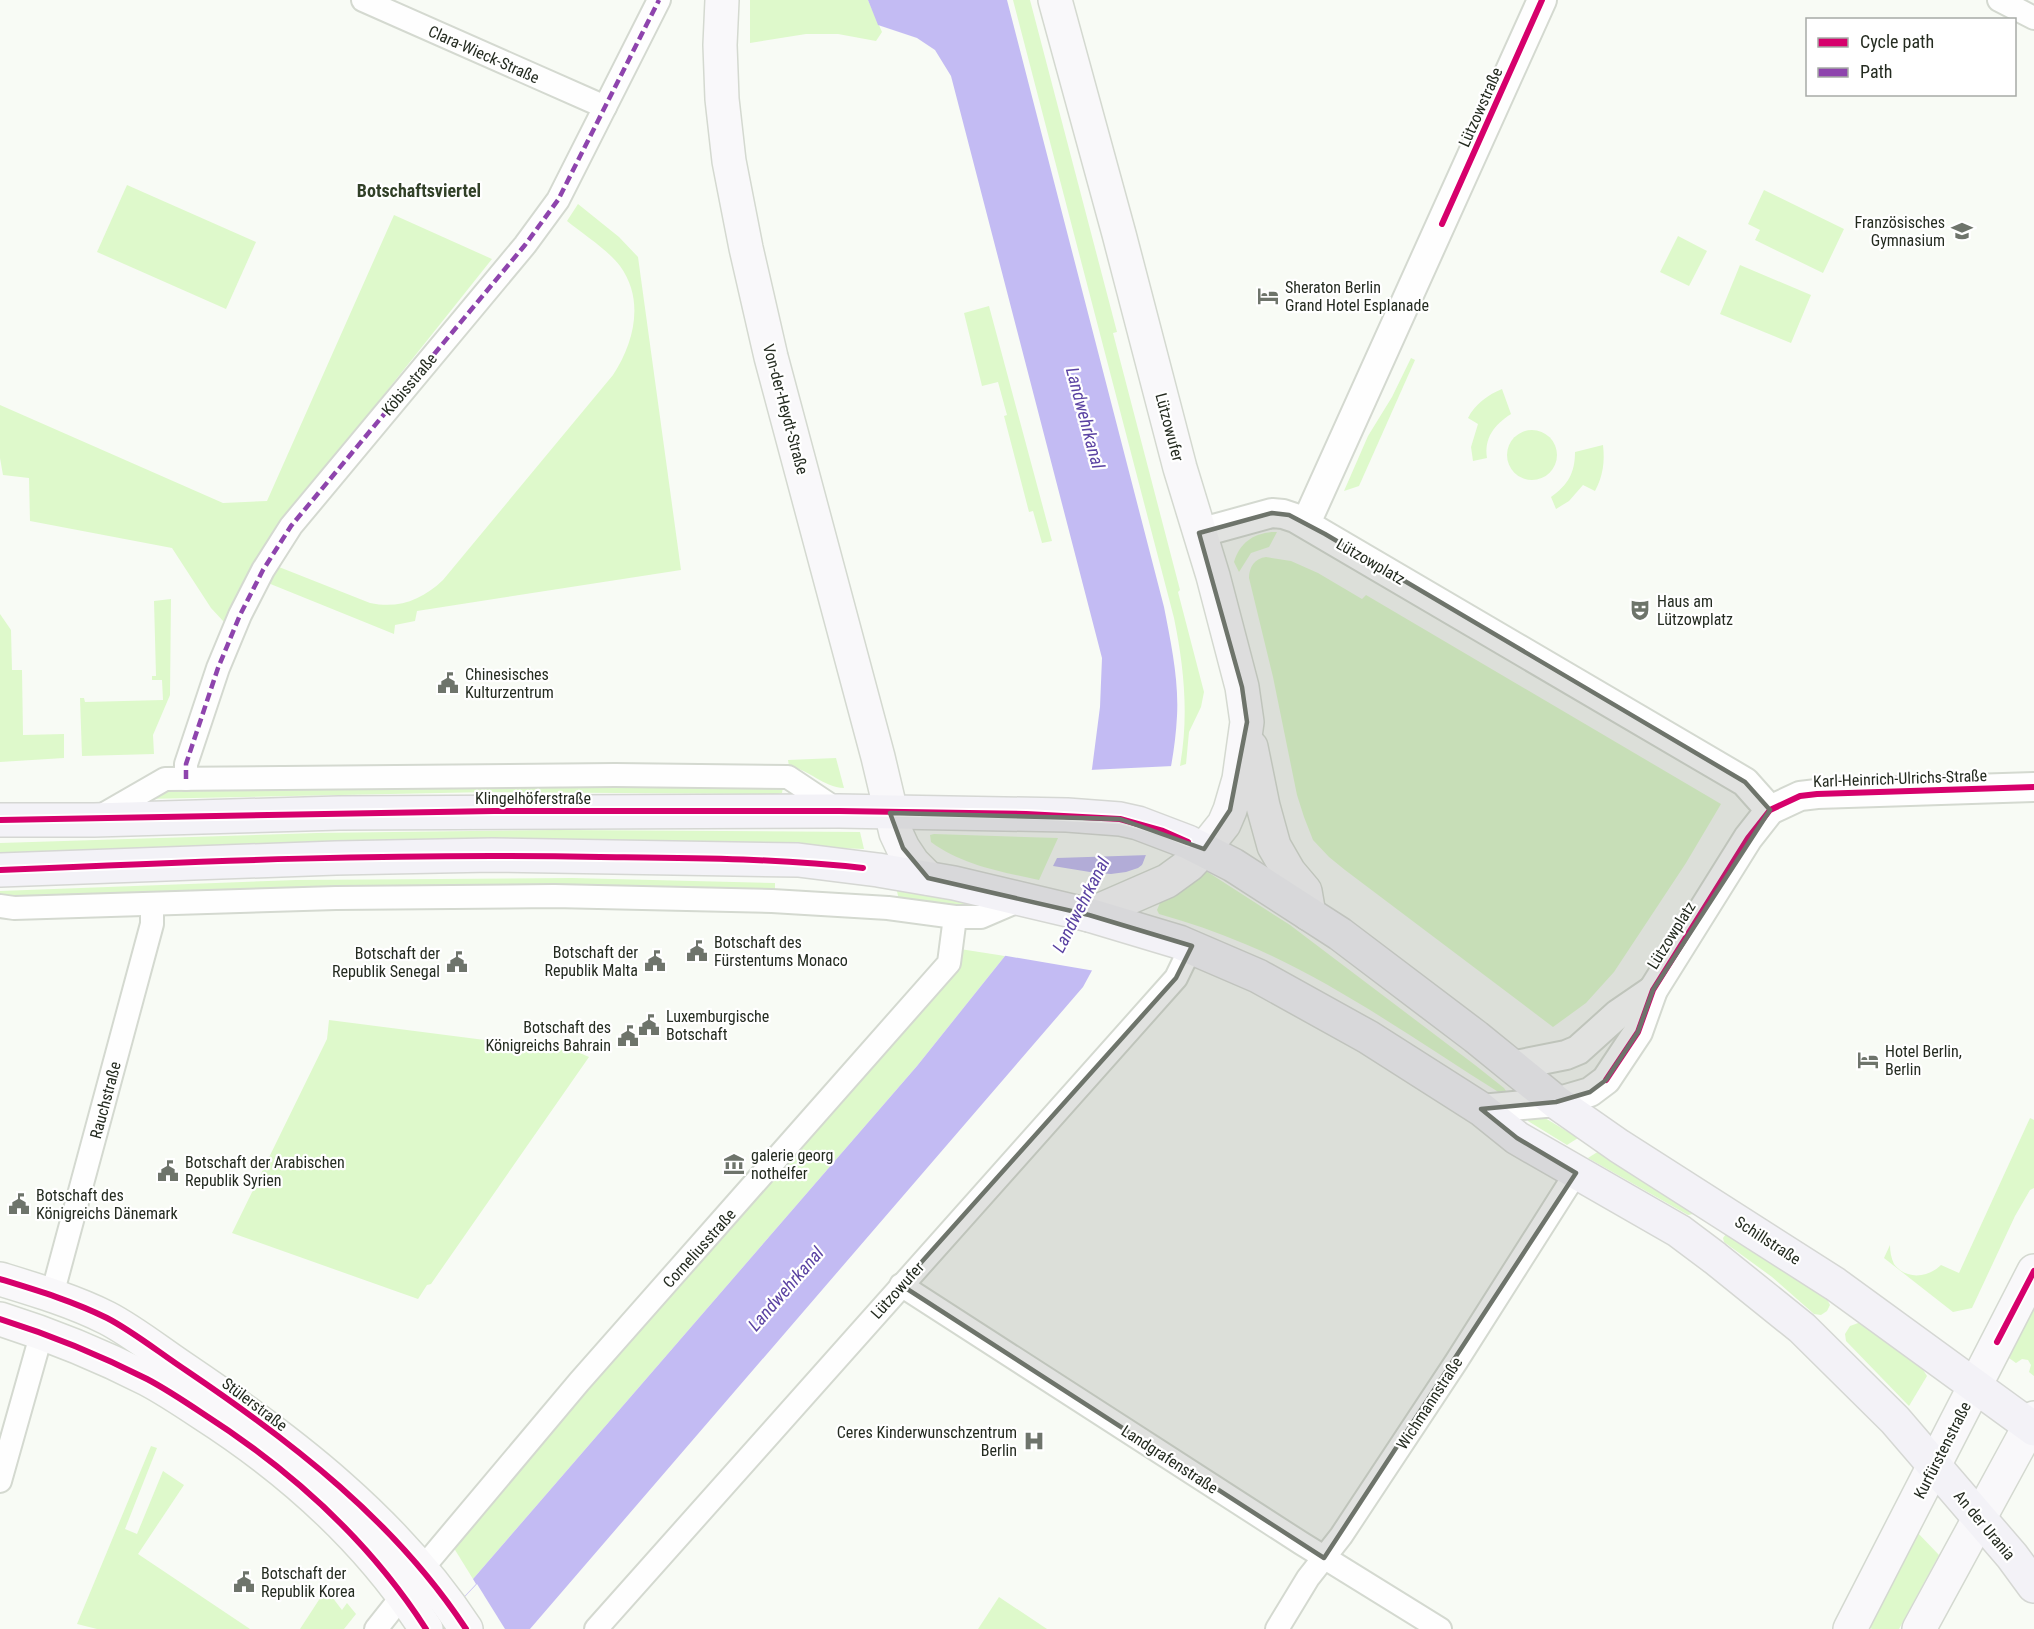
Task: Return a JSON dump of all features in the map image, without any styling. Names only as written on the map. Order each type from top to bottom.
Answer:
[{"type":"main road","name":"Von-der-Heydt-Straße","points":[[722,0],[720,45],[722,99],[729,161],[746,248],[771,357],[878,757],[890,813]]},
{"type":"main road","name":"Lützowufer","points":[[1054,0],[1199,533],[1213,576],[1242,687],[1247,722],[1239,779],[1230,810],[1224,824],[1204,849],[1181,872],[1142,893],[1089,915]]},
{"type":"main road","points":[[1247,722],[1272,838],[1289,872],[1305,891],[1309,914]]},
{"type":"main road","name":"Klingelhöferstraße","points":[[0,820],[94,820],[351,813],[839,811],[1067,815],[1120,819],[1163,831],[1204,849]]},
{"type":"main road","points":[[890,813],[903,848],[913,863],[928,878]]},
{"type":"main road","points":[[1204,849],[1309,914],[1378,963],[1556,1102]]},
{"type":"main road","points":[[0,870],[325,858],[492,855],[798,861],[928,878],[1026,899],[1089,915],[1191,946],[1258,976],[1358,1032],[1481,1109],[1517,1138],[1679,1231],[1753,1287],[1802,1328],[1894,1420],[1934,1465]]},
{"type":"main road","name":"Schillstraße","points":[[1556,1102],[1619,1146],[1835,1284],[1975,1385]]},
{"type":"main road","name":"Kurfürstenstraße","points":[[1850,1629],[2034,1271]]},
{"type":"main road","name":"Stülerstraße","points":[[0,1279],[52,1295],[109,1319],[231,1401],[354,1497],[388,1531],[412,1582],[426,1629]]},
{"type":"main road","points":[[42,1332],[52,1295]]},
{"type":"main road","name":"Stülerstraße","points":[[0,1318],[42,1332],[149,1380],[235,1434],[303,1487],[368,1551],[460,1619]]},
{"type":"main road","points":[[1919,1629],[2033,1424],[1975,1385]]},
{"type":"main road","name":"An der Urania","points":[[1934,1465],[2034,1586]]},
{"type":"street","name":"Clara-Wieck-Straße","points":[[363,0],[605,107]]},
{"type":"street","name":"Köbisstraße","points":[[186,779],[186,764],[218,668],[240,615],[263,570],[301,512],[532,236],[558,200],[659,0]]},
{"type":"street","name":"Lützowstraße","points":[[1306,524],[1542,0]]},
{"type":"street","points":[[1999,0],[2034,18]]},
{"type":"street","points":[[1199,533],[1272,513],[1289,515],[1306,524]]},
{"type":"street","name":"Lützowplatz","points":[[1306,524],[1745,782],[1770,810],[1748,838],[1653,990],[1638,1032],[1606,1080],[1590,1092],[1556,1102],[1481,1109]]},
{"type":"street","name":"Klingelhöferstraße","points":[[94,820],[165,779],[604,775],[788,777],[839,811]]},
{"type":"street","name":"Karl-Heinrich-Ulrichs-Straße","points":[[1770,810],[1800,796],[1817,794],[2034,787]]},
{"type":"street","points":[[0,906],[14,908],[336,898],[646,897],[862,906],[981,918],[1026,899]]},
{"type":"street","name":"Rauchstraße","points":[[52,1295],[152,924],[152,904]]},
{"type":"street","name":"Corneliusstraße","points":[[376,1629],[412,1582],[579,1382],[949,963],[955,917]]},
{"type":"street","name":"Lützowufer","points":[[606,1626],[901,1285],[1176,978],[1191,946]]},
{"type":"street","name":"Lützowplatz","points":[[1511,1066],[1566,1055],[1578,1050],[1618,1014],[1653,990]]},
{"type":"street","name":"Wichmannstraße","points":[[1277,1629],[1308,1578],[1341,1536],[1446,1377],[1576,1173]]},
{"type":"street","name":"Landgrafenstraße","points":[[901,1285],[1324,1558],[1440,1629]]},
{"type":"street","points":[[0,1481],[42,1332]]},
{"type":"highlighted area","points":[[1272,513],[1289,515],[1325,534],[1745,782],[1770,810],[1653,990],[1638,1032],[1606,1080],[1590,1092],[1556,1102],[1481,1109],[1517,1138],[1576,1173],[1324,1558],[901,1285],[1176,978],[1192,946],[1089,915],[928,878],[903,848],[890,813],[1120,819],[1204,849],[1230,810],[1247,722],[1242,687],[1199,533]]},
{"type":"green space","points":[[750,0],[868,0],[882,32],[876,41],[838,34],[806,34],[750,43]]},
{"type":"green space","points":[[1013,0],[1030,0],[1117,332],[1113,333],[1204,692],[1201,707],[1189,732],[1186,764],[1180,766],[1185,710],[1174,618]]},
{"type":"green space","points":[[127,185],[256,242],[226,309],[97,252]]},
{"type":"green space","points":[[1764,190],[1844,229],[1823,273],[1755,240],[1760,230],[1748,224]]},
{"type":"green space","points":[[578,204],[619,237],[638,257],[681,570],[417,611],[415,621],[395,625],[394,634],[268,583],[279,567],[370,603],[381,605],[400,604],[427,593],[443,580],[613,375],[631,335],[634,321],[632,293],[628,279],[615,260],[567,221]]},
{"type":"green space","points":[[394,215],[492,259],[276,530],[224,622],[211,608],[172,548],[30,521],[29,478],[3,475],[0,458],[0,405],[223,503],[267,501]]},
{"type":"green space","points":[[1678,236],[1707,251],[1689,286],[1660,272]]},
{"type":"green space","points":[[1740,265],[1811,295],[1791,343],[1720,314]]},
{"type":"green space","points":[[989,306],[1052,541],[1042,543],[1033,511],[1029,512],[1004,416],[1007,415],[998,382],[982,386],[964,313]]},
{"type":"green space","points":[[1411,358],[1415,360],[1359,486],[1344,491],[1368,436],[1392,397]]},
{"type":"green space","points":[[1502,389],[1511,414],[1495,427],[1489,438],[1487,458],[1473,461],[1471,447],[1478,424],[1468,418],[1482,400]]},
{"type":"green space","points":[[1527,430],[1537,430],[1550,437],[1557,450],[1557,460],[1550,473],[1537,480],[1527,480],[1518,476],[1511,469],[1507,460],[1507,450],[1511,441],[1518,434]]},
{"type":"green space","points":[[1603,445],[1603,469],[1595,491],[1583,485],[1569,501],[1556,509],[1551,497],[1569,478],[1574,466],[1575,452]]},
{"type":"green space","points":[[1277,532],[1269,547],[1251,553],[1239,572],[1234,562],[1243,545],[1253,537]]},
{"type":"green space","points":[[1266,557],[1291,561],[1318,573],[1362,599],[1366,595],[1721,804],[1686,863],[1614,972],[1586,1003],[1553,1027],[1345,870],[1313,840],[1297,795],[1273,677],[1249,578],[1253,564]]},
{"type":"green space","points":[[171,599],[170,695],[153,735],[154,754],[82,756],[80,698],[84,698],[85,702],[163,700],[162,680],[152,680],[152,676],[156,676],[154,601]]},
{"type":"green space","points":[[0,614],[11,630],[12,670],[22,670],[23,735],[64,734],[64,758],[0,762]]},
{"type":"green space","points":[[836,758],[844,788],[830,785],[789,766],[788,760]]},
{"type":"green space","points":[[304,784],[783,787],[782,793],[776,794],[489,792],[143,799],[155,790]]},
{"type":"green space","points":[[557,830],[860,832],[864,849],[598,839],[390,840],[0,854],[0,843],[317,833]]},
{"type":"green space","points":[[930,835],[1058,838],[1039,880],[983,867],[956,857],[931,842]]},
{"type":"green space","points":[[1203,869],[1290,925],[1475,1065],[1504,1088],[1506,1091],[1504,1094],[1375,1013],[1311,976],[1234,940],[1159,914],[1157,910],[1164,893]]},
{"type":"green space","points":[[572,878],[775,883],[775,893],[0,898],[0,891],[296,880]]},
{"type":"green space","points":[[897,891],[973,905],[972,910],[899,901]]},
{"type":"green space","points":[[960,949],[1005,956],[917,1066],[473,1579],[452,1545]]},
{"type":"green space","points":[[329,1020],[570,1051],[571,1049],[589,1057],[431,1284],[427,1285],[418,1299],[232,1233],[327,1039]]},
{"type":"green space","points":[[1531,1115],[1545,1118],[1578,1138],[1567,1145],[1528,1121]]},
{"type":"green space","points":[[2030,1118],[2034,1120],[2034,1188],[2030,1190],[2015,1216],[1972,1308],[1953,1312],[1884,1258],[1890,1245],[1894,1264],[1905,1273],[1924,1275],[1941,1265],[1959,1273]]},
{"type":"green space","points":[[1599,1151],[1694,1212],[1693,1214],[1688,1215],[1588,1158]]},
{"type":"green space","points":[[1726,1234],[1826,1297],[1830,1305],[1827,1311],[1821,1315],[1814,1314],[1772,1277],[1724,1242],[1723,1238]]},
{"type":"green space","points":[[2034,1308],[2034,1376],[2029,1372],[2031,1365],[2028,1360],[2022,1359],[2016,1363],[2009,1358]]},
{"type":"green space","points":[[1861,1322],[1920,1365],[1927,1376],[1909,1406],[1846,1341],[1845,1334],[1850,1326]]},
{"type":"green space","points":[[151,1446],[157,1448],[125,1529],[137,1534],[163,1471],[184,1485],[138,1554],[250,1629],[97,1629],[77,1624]]},
{"type":"green space","points":[[1914,1529],[1939,1555],[1899,1629],[1872,1629],[1867,1626]]},
{"type":"green space","points":[[326,1589],[342,1610],[347,1603],[356,1614],[344,1629],[300,1629]]},
{"type":"green space","points":[[999,1597],[1047,1629],[978,1629]]},
{"type":"water","name":"Landwehrkanal","points":[[868,0],[1007,0],[1164,607],[1177,689],[1177,716],[1167,787],[1132,891],[1083,987],[530,1629],[434,1629],[476,1584],[473,1579],[917,1066],[1005,956],[1051,869],[1092,769],[1100,707],[1102,658],[951,76],[935,50],[917,38],[878,25]]},
{"type":"pier","points":[[1173,766],[1149,855],[1057,858],[1053,866],[1111,874],[1138,868],[1146,862],[1128,906],[1095,971],[1001,955],[1049,868],[1089,770]]},
{"type":"pier","points":[[477,1584],[505,1629],[434,1629]]},
{"type":"marked path","points":[[186,779],[186,764],[218,668],[240,615],[263,570],[291,526],[525,245],[558,200],[659,0]]},
{"type":"cycle path","points":[[1442,224],[1542,0]]},
{"type":"cycle path","points":[[1606,1080],[1638,1032],[1653,990],[1748,838],[1770,810],[1800,796],[1817,794],[2034,787]]},
{"type":"cycle path","points":[[0,820],[494,811],[839,811],[1026,814],[1120,819],[1163,831],[1188,842]]},
{"type":"cycle path","points":[[0,870],[225,861],[450,856],[731,859],[863,868]]},
{"type":"cycle path","points":[[1997,1342],[2034,1271]]},
{"type":"cycle path","points":[[0,1279],[68,1301],[117,1324],[265,1426],[340,1486],[375,1519],[438,1590],[466,1629]]},
{"type":"cycle path","points":[[0,1319],[75,1346],[147,1379],[267,1458],[326,1509],[354,1537],[404,1597],[426,1629]]},
{"type":"place","name":"Französisches Gymnasium","points":[[1962,231]]},
{"type":"place","name":"Sheraton Berlin Grand Hotel Esplanade","points":[[1268,296]]},
{"type":"place","name":"Haus am Lützowplatz","points":[[1640,610]]},
{"type":"place","name":"Chinesisches Kulturzentrum","points":[[448,683]]},
{"type":"place","name":"Botschaft des Fürstentums Monaco","points":[[697,951]]},
{"type":"place","name":"Botschaft der Republik Malta","points":[[655,961]]},
{"type":"place","name":"Botschaft der Republik Senegal","points":[[457,962]]},
{"type":"place","name":"Luxemburgische Botschaft","points":[[649,1025]]},
{"type":"place","name":"Botschaft des Königreichs Bahrain","points":[[628,1036]]},
{"type":"place","name":"Hotel Berlin, Berlin","points":[[1868,1060]]},
{"type":"place","name":"galerie georg nothelfer","points":[[734,1164]]},
{"type":"place","name":"Botschaft der Arabischen Republik Syrien","points":[[168,1171]]},
{"type":"place","name":"Botschaft des Königreichs Dänemark","points":[[19,1204]]},
{"type":"place","name":"Ceres Kinderwunschzentrum Berlin","points":[[1034,1441]]},
{"type":"place","name":"Botschaft der Republik Korea","points":[[244,1582]]},
{"type":"district","name":"Botschaftsviertel","points":[[419,191]]}]
